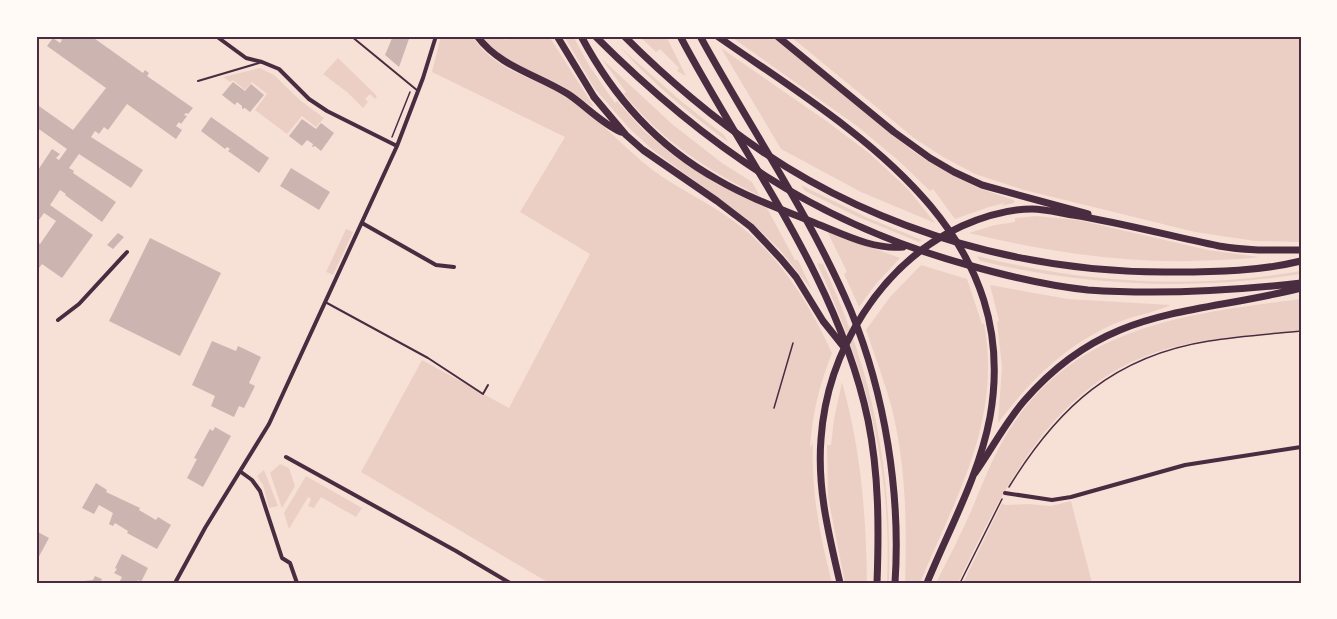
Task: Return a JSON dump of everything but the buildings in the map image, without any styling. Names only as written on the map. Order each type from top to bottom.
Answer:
[{"type":"highway","points":[[477,36],[502,61],[562,90],[751,227],[796,277],[823,321],[848,353]]},
{"type":"highway","points":[[557,36],[594,97],[626,135]]},
{"type":"highway","points":[[581,36],[593,58],[633,114],[660,138],[719,181],[855,238],[885,248],[905,247]]},
{"type":"highway","points":[[595,36],[677,113],[751,168],[831,214],[905,247],[998,274],[1087,290],[1193,292],[1301,283]]},
{"type":"highway","points":[[624,36],[687,95],[764,153],[842,197],[947,240],[1017,259],[1078,268],[1144,273],[1241,270],[1301,261]]},
{"type":"highway","points":[[680,36],[788,221],[826,297],[848,353],[867,418],[876,472],[877,583]]},
{"type":"highway","points":[[700,36],[784,179],[830,266],[851,312],[867,358],[882,415],[890,461],[896,514],[895,583]]},
{"type":"highway","points":[[717,36],[858,137],[891,165],[926,199],[960,246],[975,274],[990,326],[994,361],[993,393],[986,435],[975,473],[927,583]]},
{"type":"highway","points":[[777,36],[906,142],[954,172],[982,185],[1022,198],[1075,210],[1104,220]]},
{"type":"highway","points":[[840,583],[824,513],[821,485],[821,440],[824,413],[836,367],[849,339],[882,288],[916,254],[936,240],[977,220],[1003,212],[1034,209],[1104,220],[1233,248],[1301,250]]},
{"type":"highway","points":[[975,473],[1022,403],[1050,373],[1086,346],[1123,327],[1144,320],[1201,306],[1301,288]]},
{"type":"street","points":[[216,36],[246,58],[279,69],[300,91],[327,111],[397,146]]},
{"type":"street","points":[[176,583],[206,528],[269,424],[327,303],[397,146],[436,36]]},
{"type":"street","points":[[362,222],[436,264],[454,267]]},
{"type":"street","points":[[58,320],[79,304],[127,252]]},
{"type":"street","points":[[1005,493],[1052,500],[1071,498],[1185,465],[1301,447]]},
{"type":"street","points":[[286,456],[510,583]]},
{"type":"street","points":[[241,472],[252,480],[260,491],[282,558],[290,563],[297,583]]},
{"type":"street","points":[[498,583],[501,578]]},
{"type":"lane","points":[[351,36],[418,92]]},
{"type":"lane","points":[[198,81],[262,62]]},
{"type":"lane","points":[[327,303],[428,358],[483,394],[488,385]]},
{"type":"path","points":[[960,583],[1005,493],[1022,465],[1060,418],[1086,393],[1122,368],[1168,351],[1210,341],[1301,331]]},
{"type":"path","points":[[774,408],[792,342]]},
{"type":"shaded area","points":[[441,36],[472,36],[482,49],[505,67],[557,92],[581,108],[654,171],[725,215],[751,235],[792,282],[814,316],[832,353],[817,399],[810,447],[813,443],[813,479],[817,514],[832,583],[549,583],[361,472],[422,360],[509,408],[590,254],[520,212],[565,137],[432,72]]},
{"type":"shaded area","points":[[482,36],[502,36],[506,40],[511,36],[549,36],[594,107],[562,86],[519,66],[500,54]]},
{"type":"shaded area","points":[[564,36],[573,36],[590,67],[615,103],[617,101],[644,131],[673,155],[715,183],[767,208],[795,260],[798,260],[812,290],[780,250],[750,221],[654,151],[629,128],[595,89]]},
{"type":"shaded area","points":[[639,36],[666,36],[686,76],[677,71],[679,68],[660,49],[656,52]]},
{"type":"shaded area","points":[[730,36],[772,36],[910,149],[929,162],[978,188],[1014,200],[1014,203],[989,207],[955,219],[933,189],[930,191],[857,126]]},
{"type":"shaded area","points":[[790,36],[1301,36],[1301,242],[1255,241],[1195,232],[1024,190],[975,174],[914,138]]},
{"type":"shaded area","points":[[621,48],[724,135],[728,142],[672,98]]},
{"type":"shaded area","points":[[721,48],[869,153],[908,189],[935,223],[861,192],[781,149]]},
{"type":"shaded area","points":[[338,58],[377,96],[375,99],[370,94],[365,99],[368,102],[363,108],[347,92],[323,74]]},
{"type":"shaded area","points":[[602,59],[672,124],[722,163],[752,182],[760,196],[704,165],[670,140],[638,111],[624,94],[626,92]]},
{"type":"shaded area","points":[[260,68],[274,75],[301,101],[324,118],[316,127],[302,116],[287,134],[255,110],[267,94],[252,82],[245,90],[233,80],[230,82],[223,77]]},
{"type":"shaded area","points":[[801,185],[868,218],[922,240],[919,242],[858,217],[805,191]]},
{"type":"shaded area","points":[[1037,216],[1078,220],[1208,250],[1259,257],[1186,261],[1123,259],[1061,252],[969,233],[1015,222],[1015,218]]},
{"type":"shaded area","points":[[346,229],[353,232],[333,275],[326,272]]},
{"type":"shaded area","points":[[827,231],[900,258],[875,285],[859,307],[844,274],[847,272]]},
{"type":"shaded area","points":[[977,256],[1058,272],[1139,281],[1220,280],[1301,271],[1301,274],[1220,283],[1100,281],[980,261]]},
{"type":"shaded area","points":[[817,263],[823,264],[840,303],[854,342],[876,419],[887,499],[889,583],[887,583],[885,497],[872,418],[849,342]]},
{"type":"shaded area","points":[[921,265],[967,279],[982,324],[984,323],[988,359],[987,393],[972,457],[948,519],[920,583],[905,583],[906,539],[903,474],[897,430],[866,330],[890,297]]},
{"type":"shaded area","points":[[990,285],[1068,299],[1171,305],[1114,324],[1079,343],[1049,366],[998,423],[1002,367],[997,322],[999,321]]},
{"type":"shaded area","points":[[1301,299],[1301,330],[1219,339],[1170,348],[1130,363],[1095,384],[1065,410],[1038,440],[995,509],[958,583],[936,583],[1002,442],[1029,403],[1060,373],[1094,350],[1131,333],[1213,312]]},
{"type":"shaded area","points":[[842,382],[858,457],[867,583],[845,583],[828,497],[827,445],[831,445]]},
{"type":"shaded area","points":[[280,464],[289,468],[295,486],[282,508],[270,473]]},
{"type":"shaded area","points":[[264,470],[278,506],[269,508],[263,485],[257,476]]},
{"type":"shaded area","points":[[306,476],[362,508],[356,517],[321,497],[314,508],[308,506],[311,499],[308,497],[289,529],[284,513]]},
{"type":"shaded area","points":[[1071,501],[1092,583],[963,583],[1002,503],[1005,505],[1051,506]]}]
